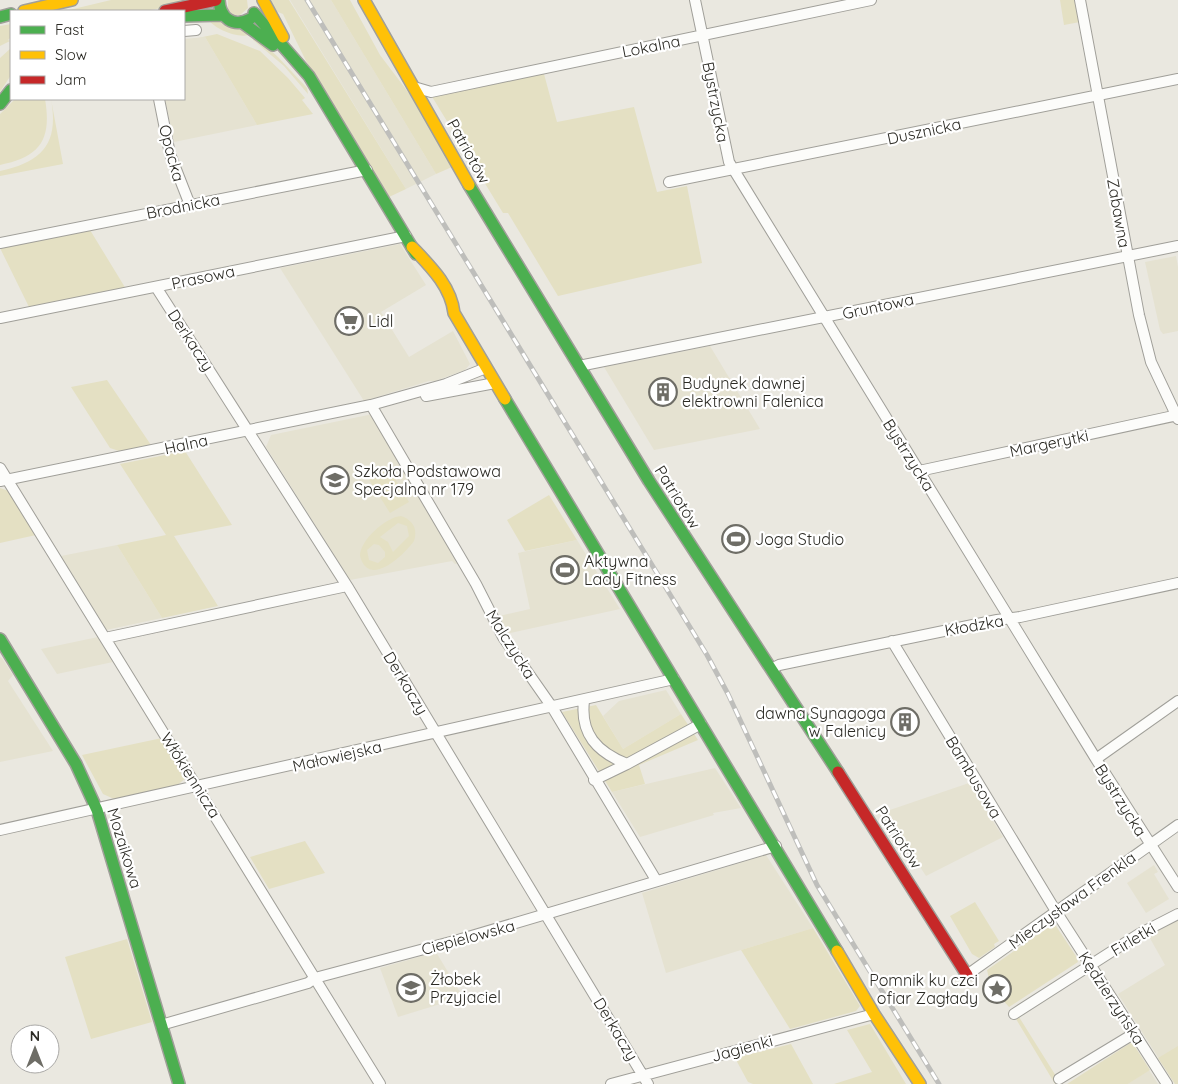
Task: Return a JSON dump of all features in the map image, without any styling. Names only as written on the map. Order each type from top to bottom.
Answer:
[{"type":"main road","points":[[28,10],[72,0]]},
{"type":"main road","points":[[170,10],[218,0],[222,15]]},
{"type":"main road","points":[[243,23],[250,19],[254,12],[254,0]]},
{"type":"main road","points":[[263,0],[267,11],[298,63]]},
{"type":"main road","points":[[356,0],[378,26]]},
{"type":"main road","name":"Patriotów","points":[[364,0],[428,110],[484,212],[579,366],[694,552],[967,976]]},
{"type":"main road","name":"Patriotów","points":[[371,0],[378,26]]},
{"type":"main road","points":[[254,12],[309,76],[412,247],[437,274],[454,303],[454,313],[486,368],[776,846],[874,1014],[920,1084]]},
{"type":"main road","points":[[185,16],[222,15],[232,22],[243,23],[298,63]]},
{"type":"main road","points":[[0,104],[10,91]]},
{"type":"main road","name":"Mozaikowa","points":[[0,639],[76,764],[97,810],[179,1084]]},
{"type":"street","name":"Bystrzycka","points":[[695,0],[726,155],[1149,845],[1178,887]]},
{"type":"street","name":"Lokalna","points":[[414,87],[431,92],[871,0]]},
{"type":"street","name":"Zabawna","points":[[1080,0],[1099,95],[1127,257],[1148,353],[1177,416]]},
{"type":"street","points":[[185,31],[196,30]]},
{"type":"street","name":"Dusznicka","points":[[669,182],[1178,79]]},
{"type":"street","points":[[428,110],[431,92]]},
{"type":"street","name":"Opacka","points":[[159,100],[170,154],[190,205]]},
{"type":"street","name":"Brodnicka","points":[[0,243],[367,170]]},
{"type":"street","name":"Prasowa","points":[[0,318],[406,236]]},
{"type":"street","name":"Gruntowa","points":[[579,366],[1178,246]]},
{"type":"street","name":"Derkaczy","points":[[156,287],[347,586],[648,1084]]},
{"type":"street","name":"Halna","points":[[371,405],[446,384],[486,368]]},
{"type":"street","name":"Halna","points":[[4,481],[371,405],[495,382]]},
{"type":"street","name":"Malczycka","points":[[371,405],[476,584],[503,637],[552,707],[594,780],[656,880]]},
{"type":"street","name":"Margerytki","points":[[919,471],[1177,416]]},
{"type":"street","name":"Włókiennicza","points":[[0,468],[4,481],[198,787],[380,1084]]},
{"type":"street","name":"Kłodzka","points":[[771,669],[779,665],[892,641],[1010,619],[1178,583]]},
{"type":"street","points":[[105,638],[347,586]]},
{"type":"street","name":"Bambusowa","points":[[892,641],[1057,913]]},
{"type":"street","name":"Małowiejska","points":[[0,830],[437,734],[674,679]]},
{"type":"street","points":[[584,701],[582,715],[590,739],[603,751],[627,764]]},
{"type":"street","points":[[1096,759],[1178,701]]},
{"type":"street","points":[[594,780],[701,724]]},
{"type":"street","name":"Mieczysława Frenkla","points":[[967,976],[1178,825]]},
{"type":"street","name":"Ciepielowska","points":[[160,1025],[308,983],[315,978],[546,915],[656,880],[776,846]]},
{"type":"street","name":"Kędzierzyńska","points":[[1057,913],[1167,1084]]},
{"type":"street","name":"Firletki","points":[[1014,1014],[1139,934],[1178,914]]},
{"type":"street","name":"Jagienki","points":[[611,1084],[642,1074],[874,1014]]},
{"type":"street","points":[[1059,1079],[1135,1033]]},
{"type":"shaded area","points":[[111,0],[197,0],[197,2],[150,10],[69,10]]},
{"type":"shaded area","points":[[228,0],[247,0],[248,8],[240,15],[233,15],[228,10]]},
{"type":"shaded area","points":[[267,0],[289,0],[406,189],[389,197],[306,61],[283,14],[275,11]]},
{"type":"shaded area","points":[[290,0],[331,0],[436,174],[406,189]]},
{"type":"shaded area","points":[[331,0],[350,0],[380,55],[411,96],[452,167],[436,174]]},
{"type":"shaded area","points":[[1060,0],[1075,0],[1080,22],[1064,25]]},
{"type":"shaded area","points":[[217,19],[252,33],[242,36],[229,33],[217,27],[209,20]]},
{"type":"shaded area","points":[[10,24],[10,38],[8,40],[10,41],[0,46],[0,26]]},
{"type":"shaded area","points":[[217,34],[260,51],[288,78],[305,98],[302,100],[313,114],[257,125],[205,37],[198,38]]},
{"type":"shaded area","points":[[253,34],[307,88],[308,94],[284,66],[253,40]]},
{"type":"shaded area","points":[[205,37],[257,125],[174,142],[165,100],[185,100],[185,39]]},
{"type":"shaded area","points":[[10,49],[10,77],[0,92],[0,58]]},
{"type":"shaded area","points":[[544,74],[557,122],[634,107],[657,192],[687,186],[702,263],[558,296],[508,213],[503,213],[431,95]]},
{"type":"shaded area","points":[[14,100],[45,100],[47,125],[40,144],[25,157],[0,165],[0,114]]},
{"type":"shaded area","points":[[51,100],[63,164],[0,176],[0,171],[27,162],[45,148],[50,139],[53,114]]},
{"type":"shaded area","points":[[90,230],[126,289],[29,307],[0,248]]},
{"type":"shaded area","points":[[400,244],[426,285],[381,312],[409,357],[453,331],[470,364],[465,370],[435,381],[429,381],[364,401],[280,268]]},
{"type":"shaded area","points":[[1176,256],[1178,267],[1178,331],[1163,334],[1160,330],[1145,262]]},
{"type":"shaded area","points":[[710,346],[760,429],[654,450],[604,367]]},
{"type":"shaded area","points":[[107,380],[151,445],[119,451],[110,448],[71,387]]},
{"type":"shaded area","points":[[373,414],[462,563],[455,564],[452,561],[350,580],[266,447],[271,435]]},
{"type":"shaded area","points":[[185,451],[232,525],[174,536],[218,606],[162,618],[117,545],[166,535],[120,464]]},
{"type":"shaded area","points":[[387,466],[409,502],[390,513],[368,478]]},
{"type":"shaded area","points":[[0,488],[9,491],[36,535],[0,543]]},
{"type":"shaded area","points":[[549,495],[577,540],[525,551],[507,520]]},
{"type":"shaded area","points":[[401,516],[409,520],[415,529],[414,541],[395,561],[387,566],[371,570],[364,565],[360,556],[364,543],[375,530],[395,517]],"holes":[[[398,523],[407,526],[409,536],[393,552],[388,542],[380,537]],[[374,544],[379,545],[385,552],[385,557],[378,563],[369,560],[367,550]]]},
{"type":"shaded area","points":[[577,540],[620,609],[506,634],[495,617],[530,609],[518,553]]},
{"type":"shaded area","points":[[117,545],[162,618],[106,630],[61,556]]},
{"type":"shaded area","points":[[98,637],[113,662],[57,674],[41,649]]},
{"type":"shaded area","points":[[0,657],[13,675],[8,681],[53,751],[0,762]]},
{"type":"shaded area","points":[[666,690],[681,714],[623,749],[603,716],[619,701]]},
{"type":"shaded area","points":[[596,705],[623,749],[681,714],[698,740],[639,765],[645,784],[612,792],[562,712]]},
{"type":"shaded area","points":[[162,738],[186,778],[175,787],[114,799],[103,794],[82,755]]},
{"type":"shaded area","points":[[715,768],[741,808],[713,813],[714,815],[640,837],[612,792]]},
{"type":"shaded area","points":[[969,783],[1003,837],[926,876],[884,812]]},
{"type":"shaded area","points":[[305,841],[325,873],[269,889],[250,857]]},
{"type":"shaded area","points":[[766,855],[813,928],[666,973],[642,893]]},
{"type":"shaded area","points":[[1154,865],[1158,872],[1154,874],[1169,899],[1146,913],[1127,883]]},
{"type":"shaded area","points":[[975,902],[999,941],[994,944],[995,947],[979,958],[972,954],[950,916]]},
{"type":"shaded area","points":[[1178,917],[1178,1084],[1175,1084],[1118,994],[1165,965],[1147,933]]},
{"type":"shaded area","points":[[1054,923],[1078,962],[1009,1007],[991,987],[987,970]]},
{"type":"shaded area","points":[[813,928],[860,1006],[856,1011],[790,1029],[741,950]]},
{"type":"shaded area","points":[[127,939],[152,1022],[91,1039],[65,957]]},
{"type":"shaded area","points":[[436,952],[463,997],[398,1017],[380,968]]},
{"type":"shaded area","points":[[1019,1017],[1061,1084],[1055,1084],[1016,1019]]},
{"type":"shaded area","points":[[870,1024],[906,1084],[834,1084],[872,1072],[847,1030]]},
{"type":"shaded area","points":[[1132,1042],[1150,1070],[1128,1084],[1067,1084]]},
{"type":"shaded area","points":[[791,1044],[813,1084],[753,1084],[748,1082],[735,1058]]},
{"type":"shaded area","points":[[1178,1046],[1178,1084],[1175,1084],[1158,1058]]},
{"type":"shaded area","points":[[1149,1070],[1158,1084],[1128,1084]]},
{"type":"railway","points":[[307,0],[707,655],[728,694],[817,885],[939,1084]]},
{"type":"traffic: fast","points":[[219,0],[222,12],[228,20],[244,22],[250,19]]},
{"type":"traffic: fast","points":[[254,13],[309,76],[416,254]]},
{"type":"traffic: fast","points":[[0,17],[10,14]]},
{"type":"traffic: fast","points":[[185,16],[222,15]]},
{"type":"traffic: fast","points":[[243,23],[273,45]]},
{"type":"traffic: fast","points":[[0,104],[10,91]]},
{"type":"traffic: fast","points":[[469,185],[649,481],[838,772]]},
{"type":"traffic: fast","points":[[505,399],[837,951]]},
{"type":"traffic: fast","points":[[0,639],[76,764],[97,810],[179,1084]]},
{"type":"traffic: slow","points":[[28,10],[72,0]]},
{"type":"traffic: slow","points":[[263,0],[283,37]]},
{"type":"traffic: slow","points":[[364,0],[469,185]]},
{"type":"traffic: slow","points":[[412,247],[444,285],[449,294],[454,313],[505,399]]},
{"type":"traffic: slow","points":[[837,951],[874,1014],[920,1084]]},
{"type":"traffic: jam","points":[[170,10],[216,0]]},
{"type":"traffic: jam","points":[[838,772],[967,975]]},
{"type":"place","name":"Lidl","points":[[349,321]]},
{"type":"place","name":"Budynek dawnej elektrowni Falenica","points":[[663,392]]},
{"type":"place","name":"Szkoła Podstawowa Specjalna nr 179","points":[[335,480]]},
{"type":"place","name":"Joga Studio","points":[[736,539]]},
{"type":"place","name":"Aktywna Lady Fitness","points":[[565,570]]},
{"type":"place","name":"dawna Synagoga w Falenicy","points":[[905,722]]},
{"type":"place","name":"Żłobek Przyjaciel","points":[[411,988]]},
{"type":"place","name":"Pomnik ku czci ofiar Zagłady","points":[[997,989]]}]
